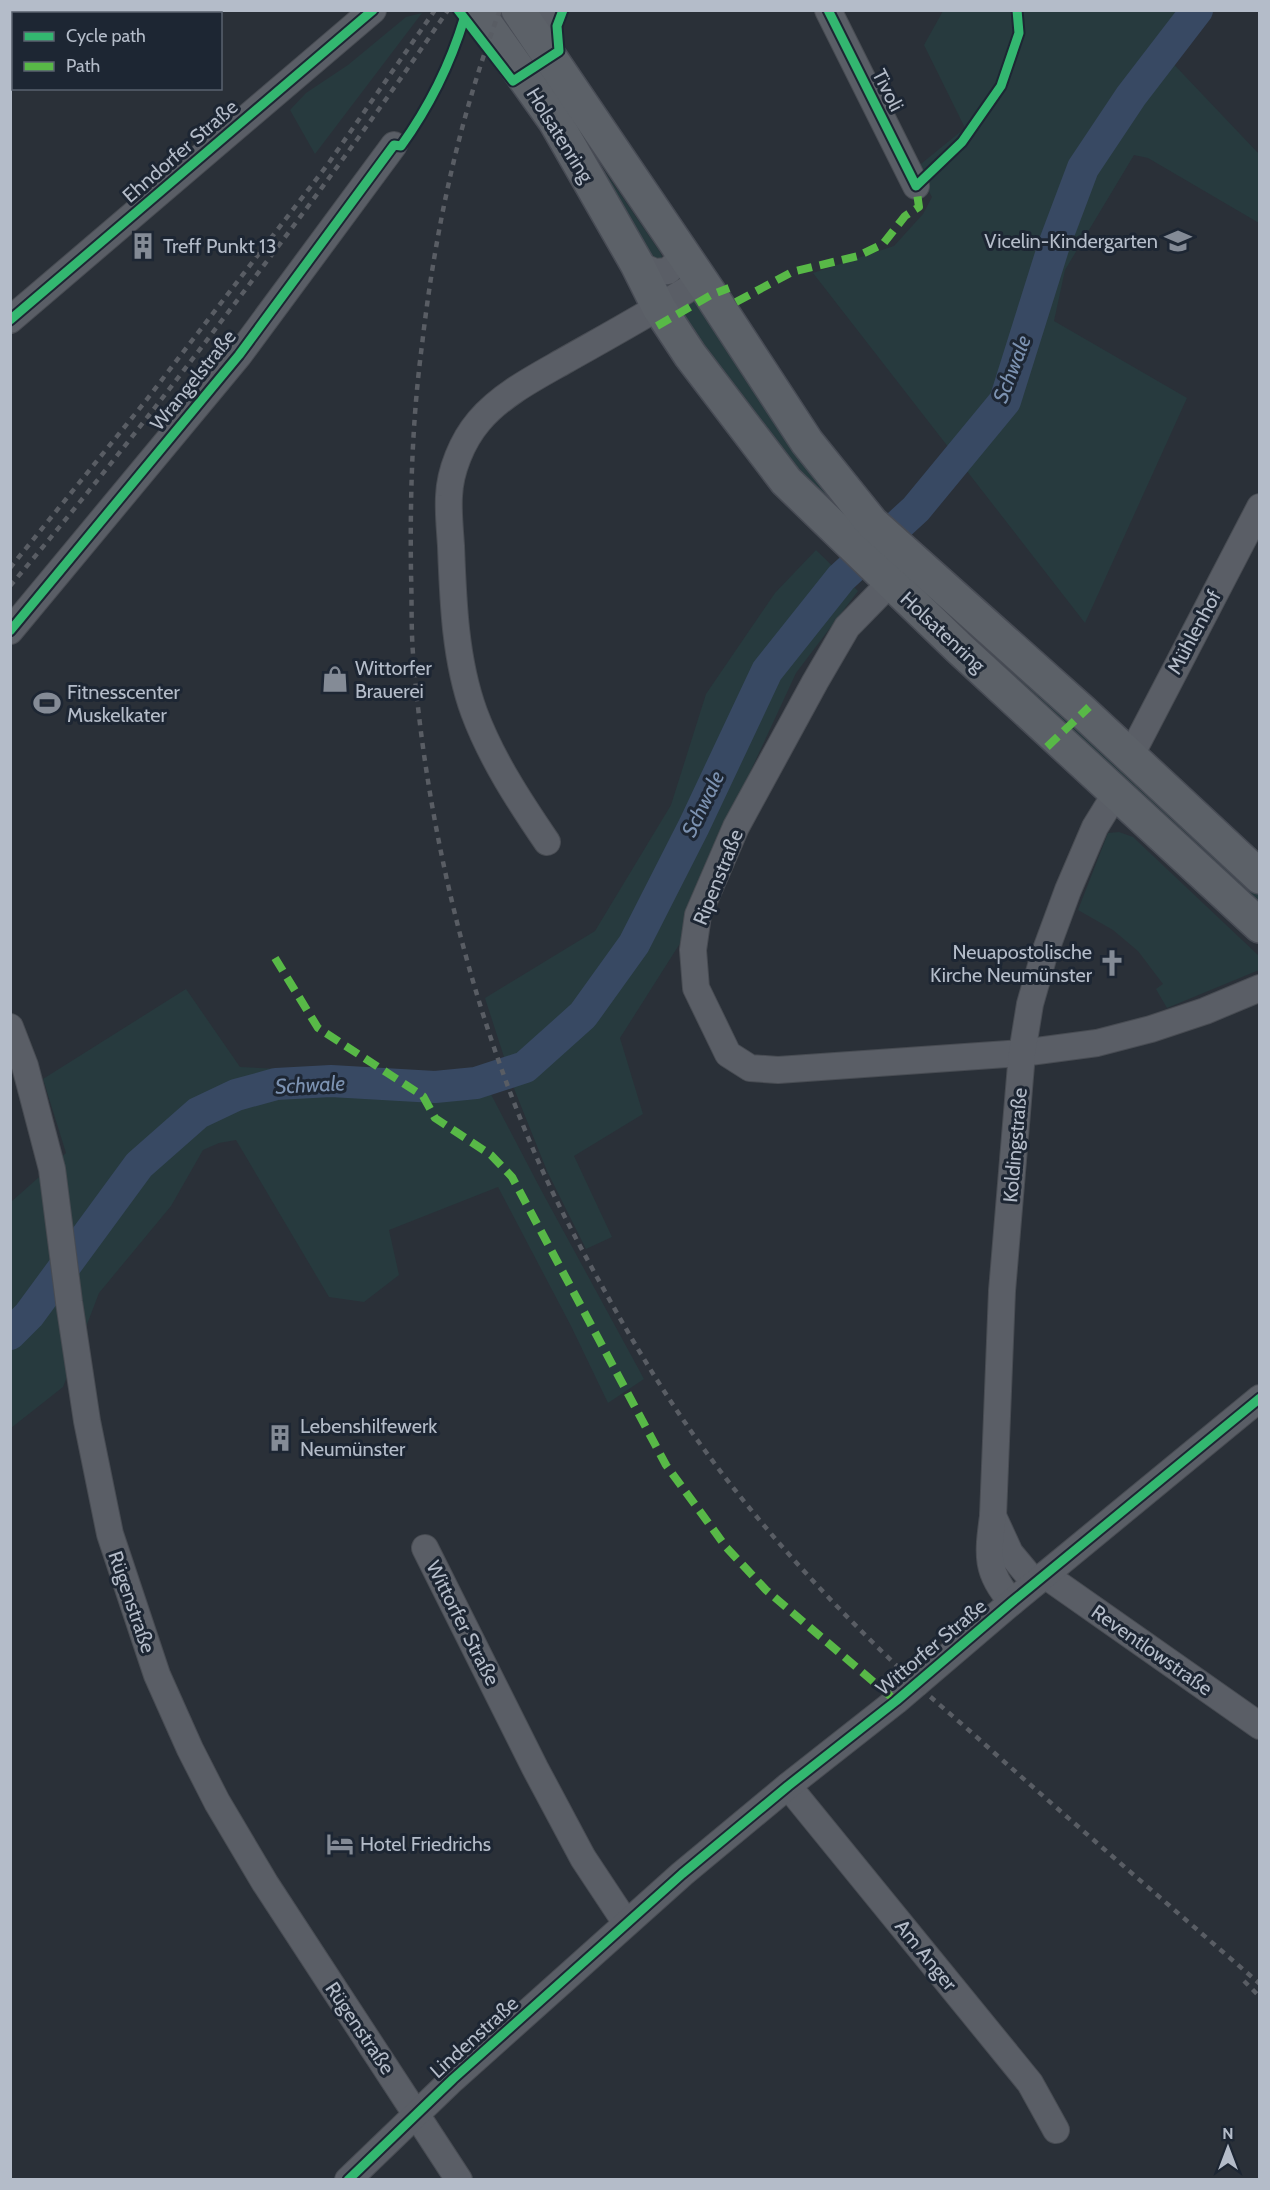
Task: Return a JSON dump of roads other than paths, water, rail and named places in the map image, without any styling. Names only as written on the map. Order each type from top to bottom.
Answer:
[{"type":"main road","name":"Holsatenring","points":[[476,10],[555,121],[637,264],[659,308],[690,355],[786,481],[861,533]]},
{"type":"main road","name":"Holsatenring","points":[[533,19],[692,268],[807,442],[861,533],[890,567],[1116,793],[1260,926]]},
{"type":"main road","name":"Holsatenring","points":[[890,567],[1130,757],[1260,877]]},
{"type":"street","name":"Ehndorfer Straße","points":[[10,320],[373,10]]},
{"type":"street","name":"Tivoli","points":[[828,10],[916,186]]},
{"type":"street","name":"Wrangelstraße","points":[[10,631],[238,355],[394,145]]},
{"type":"street","points":[[637,264],[655,272],[692,268]]},
{"type":"street","points":[[547,842],[527,813],[484,738],[467,689],[452,579],[449,495],[455,467],[465,442],[478,421],[498,402],[529,381],[659,308],[692,268]]},
{"type":"street","name":"Mühlenhof","points":[[1130,757],[1260,507]]},
{"type":"street","name":"Ripenstraße","points":[[890,567],[847,627],[815,682],[736,827],[698,915],[693,950],[696,988],[728,1054],[750,1068],[778,1070],[1022,1053],[1097,1043],[1151,1029],[1205,1011],[1260,988]]},
{"type":"street","name":"Koldingstraße","points":[[1012,1602],[998,1586],[992,1571],[989,1547],[993,1516],[1002,1298],[1022,1053],[1030,1004],[1044,955],[1095,827],[1116,793]]},
{"type":"street","name":"Rügenstraße","points":[[10,1027],[26,1066],[52,1169],[67,1291],[87,1420],[110,1534],[157,1675],[217,1802],[265,1883],[459,2180]]},
{"type":"street","name":"Wittorfer Straße","points":[[425,1548],[535,1768],[583,1858],[626,1923],[788,1786],[896,1701],[1012,1602],[1260,1398]]},
{"type":"street","name":"Koldingstraße","points":[[993,1516],[1010,1553],[1040,1579]]},
{"type":"street","name":"Reventlowstraße","points":[[1040,1579],[1260,1726]]},
{"type":"street","name":"Am Anger","points":[[788,1786],[1030,2083],[1056,2130]]},
{"type":"street","name":"Lindenstraße","points":[[348,2180],[453,2079],[626,1923]]},
{"type":"waterway","name":"Schwale","points":[[10,1334],[29,1315],[139,1165],[198,1113],[236,1095],[276,1084],[331,1081],[435,1087],[476,1083],[525,1067],[583,1015],[634,944],[694,826],[767,671],[841,578],[916,509],[1005,401],[1054,245],[1083,168],[1131,96],[1197,10]]},
{"type":"railway","points":[[10,568],[144,403],[328,164],[435,10]]},
{"type":"railway","points":[[10,586],[99,478],[214,331],[347,154],[448,10]]},
{"type":"railway","points":[[500,10],[472,92],[450,175],[427,302],[414,431],[411,488],[411,574],[412,644],[419,719],[440,849],[472,979],[515,1105],[564,1215],[643,1357],[706,1452],[779,1543],[858,1628],[914,1682],[1260,1984]]},
{"type":"railway","points":[[1244,1981],[1260,1997]]},
{"type":"place","name":"Vicelin-Kindergarten","points":[[1178,241]]},
{"type":"place","name":"Treff Punkt 13","points":[[143,246]]},
{"type":"place","name":"Wittorfer Brauerei","points":[[335,679]]},
{"type":"place","name":"Fitnesscenter Muskelkater","points":[[47,703]]},
{"type":"place","name":"Neuapostolische Kirche Neumünster","points":[[1112,963]]},
{"type":"place","name":"Lebenshilfewerk Neumünster","points":[[280,1438]]},
{"type":"place","name":"Hotel Friedrichs","points":[[340,1844]]}]
